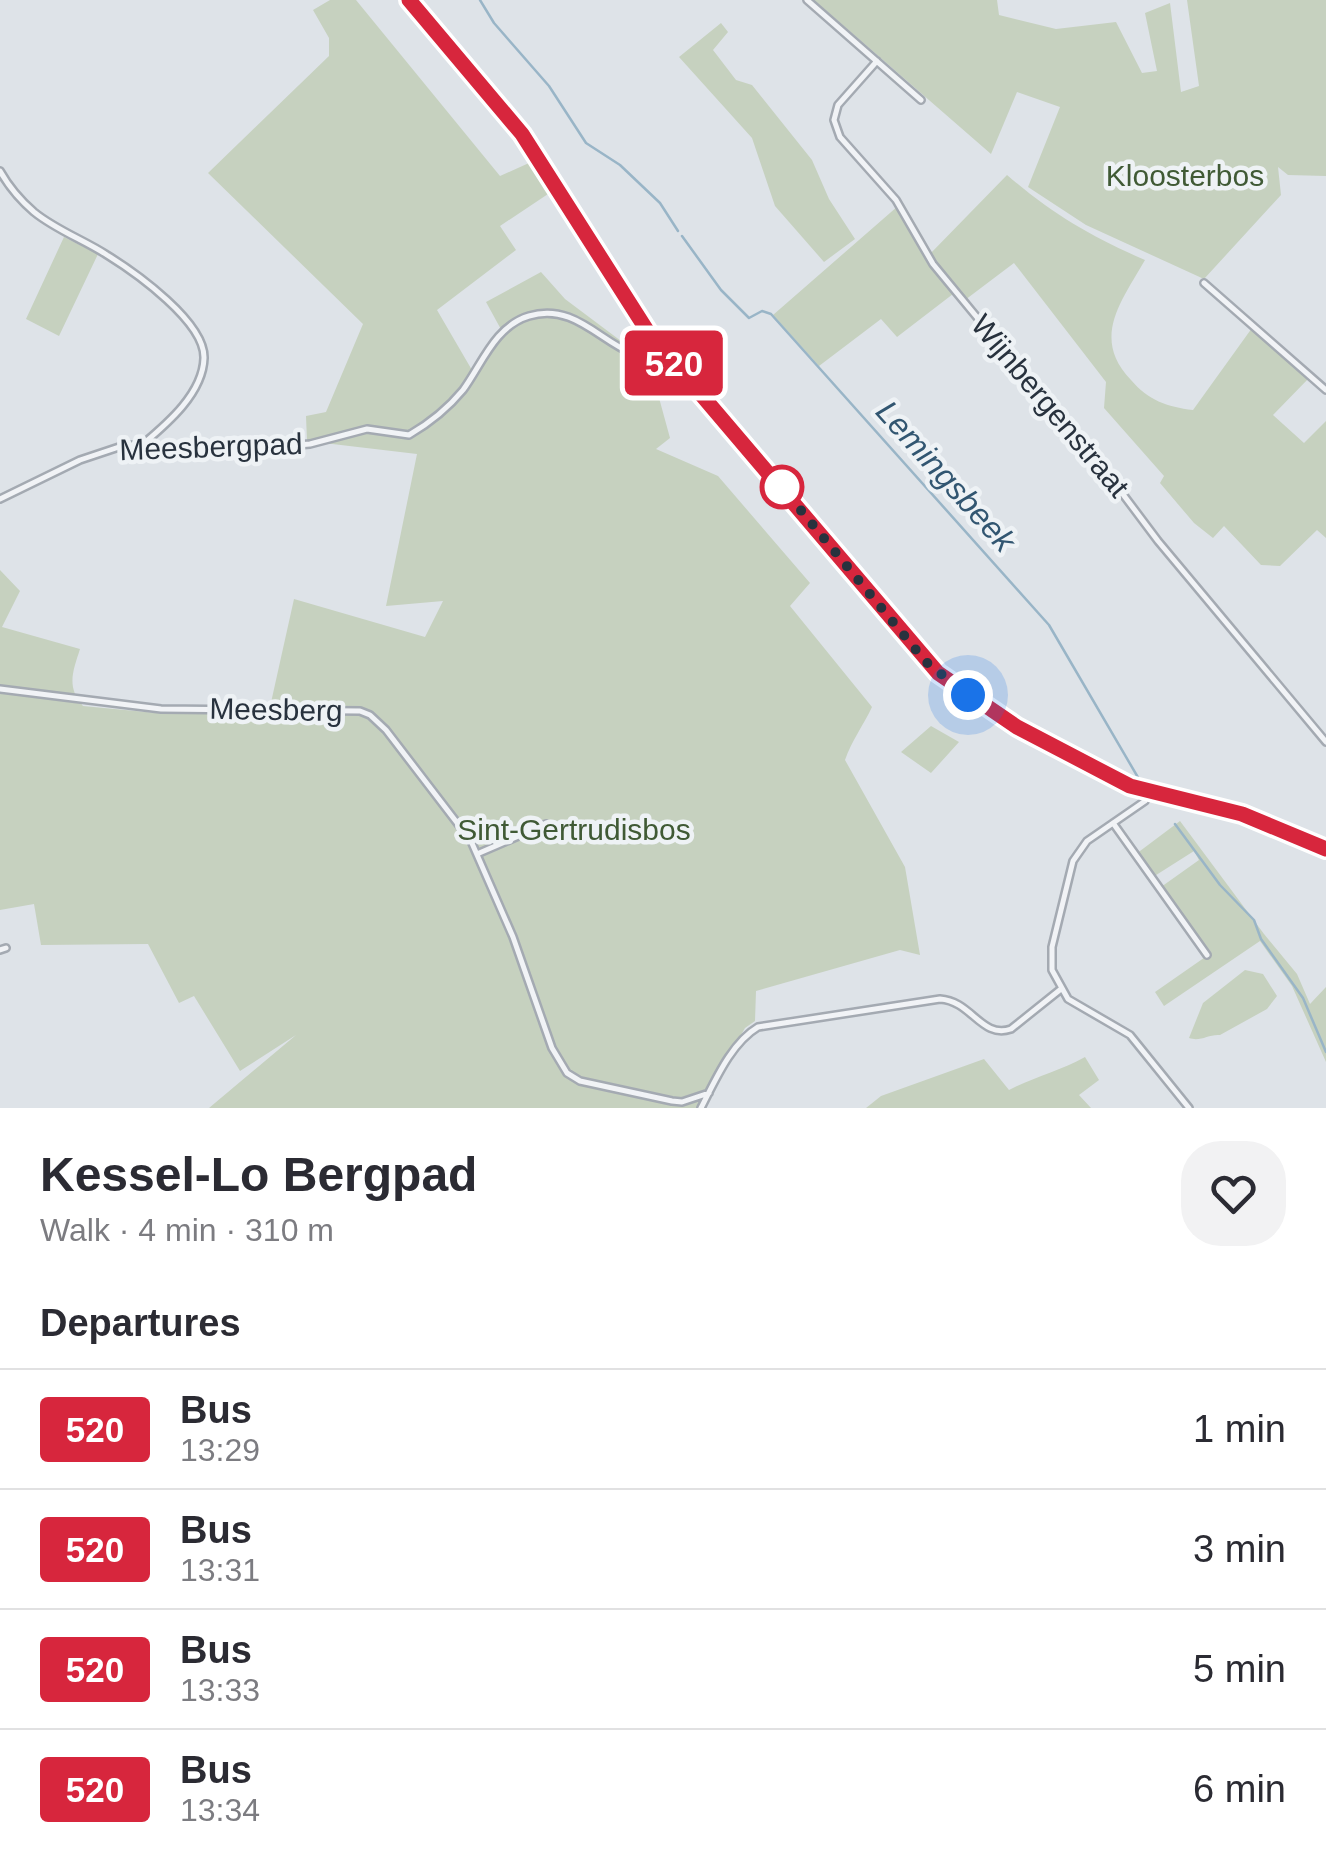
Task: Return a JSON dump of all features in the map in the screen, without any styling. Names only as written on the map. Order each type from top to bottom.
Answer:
[{"type":"street","points":[[409,0],[522,134],[605,268],[666,354],[938,673],[1017,727],[1148,792],[1242,814],[1326,849]]},
{"type":"street","points":[[806,0],[921,100]]},
{"type":"street","name":"Wijnbergenstraat","points":[[878,62],[838,106],[834,120],[840,137],[896,200],[933,264],[1326,742]]},
{"type":"street","points":[[0,171],[37,215],[130,271],[187,320],[201,340],[204,357],[196,387],[144,444]]},
{"type":"street","points":[[1204,283],[1326,390]]},
{"type":"street","name":"Meesbergpad","points":[[0,499],[80,460],[125,445],[247,449],[322,442],[367,430],[402,436],[421,428],[459,395],[482,356],[506,331],[532,315],[552,314],[578,321],[632,355],[656,358],[666,354]]},
{"type":"street","name":"Meesberg","points":[[0,689],[161,709],[360,711],[370,715],[464,830],[513,937],[560,1064],[573,1078],[684,1105]]},
{"type":"street","points":[[1148,792],[1145,801],[1112,822],[1079,851],[1065,884],[1051,958],[1061,990],[1076,1005],[1130,1035],[1190,1108]]},
{"type":"street","points":[[1112,822],[1207,955]]},
{"type":"street","points":[[477,854],[546,824]]},
{"type":"street","points":[[702,1108],[746,1035],[758,1027],[940,999],[960,1004],[987,1028],[1001,1032],[1011,1029],[1061,990]]},
{"type":"street","points":[[684,1105],[709,1094]]},
{"type":"green space","name":"Sint-Gertrudisbos","points":[[330,0],[356,0],[500,176],[529,163],[548,194],[500,226],[516,250],[437,310],[476,377],[503,333],[486,302],[541,272],[565,299],[621,341],[640,329],[653,352],[647,354],[670,438],[656,449],[718,476],[810,583],[790,606],[872,707],[845,760],[905,867],[920,955],[900,950],[756,991],[755,1021],[745,1028],[700,1108],[209,1108],[296,1035],[240,1071],[194,996],[179,1003],[148,944],[41,945],[34,904],[0,910],[0,570],[20,591],[2,627],[80,649],[73,685],[83,706],[167,714],[272,714],[270,707],[294,599],[425,637],[443,601],[386,606],[417,454],[307,441],[306,416],[326,412],[363,324],[208,173],[329,56],[329,38],[313,10]]},
{"type":"green space","name":"Kloosterbos","points":[[814,0],[997,0],[999,15],[1056,29],[1116,22],[1142,73],[1157,71],[1145,13],[1170,3],[1181,92],[1199,86],[1187,0],[1326,0],[1326,176],[1288,175],[1278,167],[1281,195],[1204,279],[1086,225],[1028,187],[1060,107],[1017,92],[991,154]]},
{"type":"green space","points":[[721,23],[728,32],[713,50],[736,80],[752,85],[812,160],[829,199],[855,239],[824,262],[775,206],[752,138],[679,57]]},
{"type":"green space","points":[[1007,175],[1072,223],[1145,260],[1119,305],[1112,335],[1119,365],[1151,397],[1193,410],[1252,328],[1309,378],[1273,415],[1304,443],[1326,421],[1326,538],[1317,530],[1280,566],[1261,565],[1224,526],[1213,538],[1194,523],[1160,483],[1164,476],[1104,408],[1106,382],[1014,263],[965,300],[929,255]]},
{"type":"green space","points":[[898,206],[927,262],[953,294],[897,337],[881,319],[819,366],[773,315]]},
{"type":"green space","points":[[64,237],[98,254],[59,336],[26,319]]},
{"type":"green space","points":[[931,726],[959,742],[931,773],[901,752]]},
{"type":"green space","points":[[1180,821],[1297,974],[1310,1004],[1326,987],[1326,1062],[1292,986],[1260,941],[1164,1006],[1155,992],[1211,953],[1161,887],[1199,860],[1194,851],[1153,877],[1136,854]]},
{"type":"green space","points":[[1245,970],[1263,974],[1277,996],[1267,1009],[1220,1035],[1189,1038],[1203,1003]]},
{"type":"green space","points":[[1085,1057],[1099,1080],[1079,1095],[1091,1108],[866,1108],[881,1096],[984,1059],[1009,1090]]},
{"type":"waterway","name":"Lemingsbeek","points":[[480,0],[494,23],[549,86],[586,143],[620,165],[660,203],[678,231]]},
{"type":"waterway","name":"Lemingsbeek","points":[[682,236],[721,290],[749,318],[762,311],[771,314],[1049,625],[1143,786]]},
{"type":"waterway","name":"Lemingsbeek","points":[[1175,824],[1220,885],[1254,920],[1261,939],[1303,998],[1326,1052]]},
{"type":"bus line","name":"520","points":[[409,0],[522,134],[648,332],[926,662],[950,683],[1017,727],[1130,786],[1242,814],[1326,849]]},
{"type":"route","points":[[782,487],[926,662],[968,695]]}]
